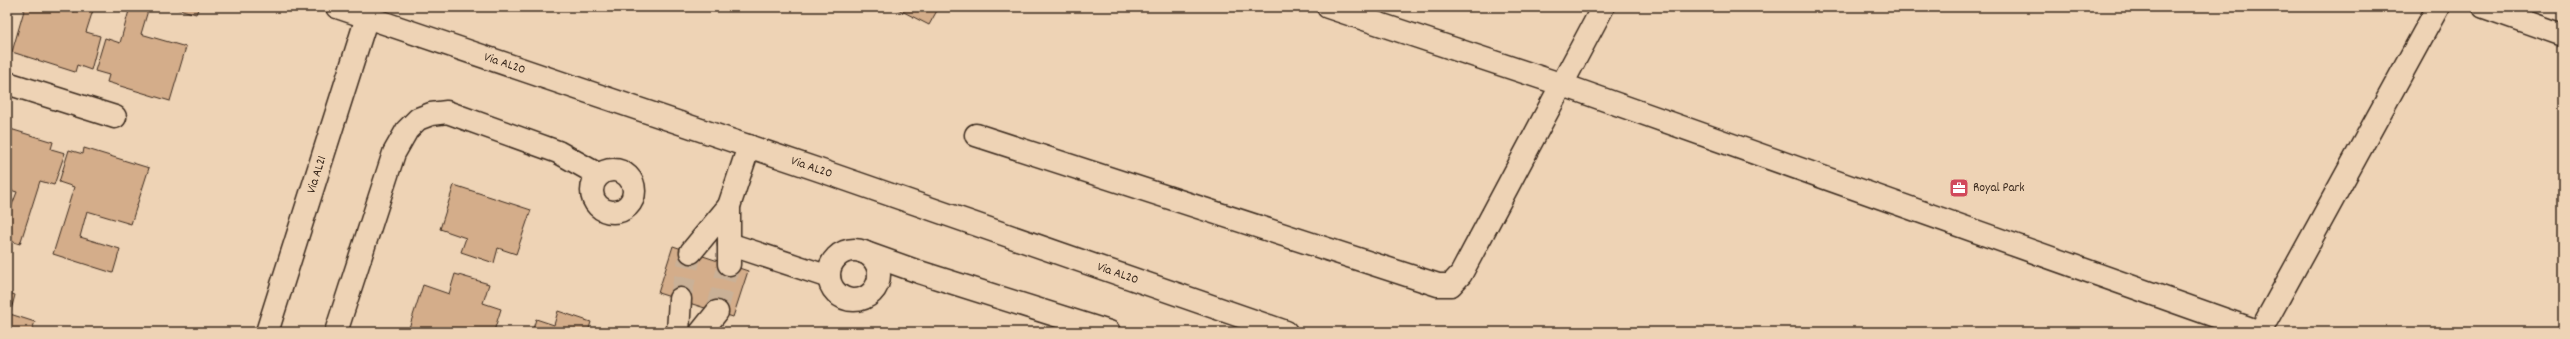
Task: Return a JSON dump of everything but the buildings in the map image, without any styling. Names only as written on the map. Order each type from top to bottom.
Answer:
[{"type":"street","name":"Via AL20","points":[[337,7],[749,146],[1286,332]]},
{"type":"street","points":[[1328,7],[1563,85],[2260,332],[2438,7]]},
{"type":"street","points":[[976,135],[1430,283],[1451,285],[1461,274],[1563,85],[1603,7]]},
{"type":"street","points":[[2484,7],[2563,35]]},
{"type":"street","name":"Via AL21","points":[[267,332],[367,17]]},
{"type":"street","points":[[7,83],[115,117]]},
{"type":"street","points":[[336,332],[394,154],[407,130],[418,119],[431,114],[447,112],[469,118],[558,152],[599,175]]},
{"type":"street","points":[[749,146],[729,206],[729,254],[828,277]]},
{"type":"street","points":[[691,252],[729,206]]},
{"type":"street","points":[[864,252],[875,262],[879,275],[877,282],[868,296],[851,300],[836,293],[828,277],[833,261],[839,255],[847,251],[864,252],[919,272],[1109,332]]},
{"type":"street","points":[[877,282],[903,273],[919,272]]},
{"type":"street","points":[[678,332],[680,299]]},
{"type":"street","points":[[701,332],[717,312]]},
{"type":"tunnel","points":[[680,299],[691,252]]},
{"type":"tunnel","points":[[717,312],[729,264]]},
{"type":"place","name":"Royal Park","points":[[1959,188]]}]
